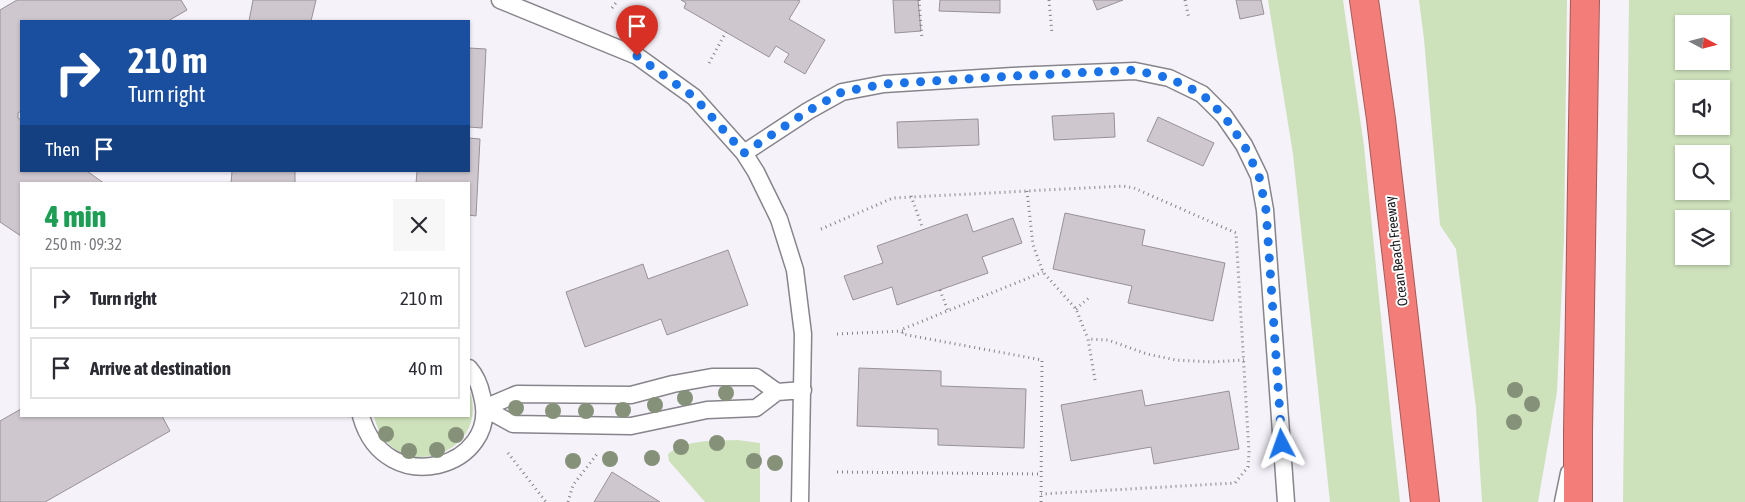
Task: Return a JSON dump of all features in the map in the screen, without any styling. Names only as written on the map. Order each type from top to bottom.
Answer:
[{"type":"highway","name":"Ocean Beach Freeway","points":[[1364,0],[1381,119],[1425,502]]},
{"type":"highway","points":[[1578,502],[1585,0]]},
{"type":"lane","points":[[500,0],[637,56],[694,97],[744,153],[756,172],[780,219],[795,270],[803,334],[800,502]]},
{"type":"lane","points":[[744,153],[808,111],[842,92],[884,84],[1134,70],[1169,78],[1202,94],[1224,116],[1234,130],[1244,145],[1259,176],[1266,210],[1286,502]]},
{"type":"lane","points":[[361,417],[365,432],[373,446],[384,458],[398,466],[414,471],[430,471],[446,466],[460,458],[471,447],[480,433],[484,417],[480,386],[470,370]]},
{"type":"lane","points":[[484,408],[517,394],[631,395],[712,376],[756,377],[777,392]]},
{"type":"lane","points":[[484,408],[514,424],[631,426],[707,410],[756,408],[777,392],[803,390]]},
{"type":"lane","points":[[1562,502],[1578,432]]},
{"type":"path","points":[[612,8],[618,0]]},
{"type":"path","points":[[919,0],[922,39]]},
{"type":"path","points":[[1049,0],[1052,34]]},
{"type":"path","points":[[1185,0],[1189,19]]},
{"type":"path","points":[[709,63],[726,32]]},
{"type":"path","points":[[821,228],[893,198],[1123,186],[1134,188],[1236,233],[1249,452],[1248,467],[1235,483],[1041,494]]},
{"type":"path","points":[[1028,191],[1033,245],[1043,272],[1076,309],[1088,339],[1095,380]]},
{"type":"path","points":[[911,196],[923,229]]},
{"type":"path","points":[[837,334],[903,331],[903,329],[1043,272]]},
{"type":"path","points":[[940,290],[948,311]]},
{"type":"path","points":[[1076,309],[1091,296]]},
{"type":"path","points":[[903,331],[902,334],[1042,360],[1041,502]]},
{"type":"path","points":[[1088,339],[1108,340],[1147,354],[1176,360],[1212,362],[1244,360]]},
{"type":"path","points":[[508,453],[546,502]]},
{"type":"path","points":[[568,502],[573,485],[596,454]]},
{"type":"path","points":[[837,472],[1040,474]]},
{"type":"green space","points":[[1268,0],[1343,0],[1364,146],[1400,502],[1330,502],[1293,154]]},
{"type":"green space","points":[[1419,0],[1567,0],[1564,239],[1557,392],[1538,502],[1482,502],[1476,408],[1456,249],[1440,225]]},
{"type":"green space","points":[[1629,0],[1745,0],[1745,502],[1623,502]]},
{"type":"green space","points":[[470,395],[473,412],[467,432],[454,446],[437,455],[418,457],[399,452],[384,438],[374,417],[470,417]]},
{"type":"green space","points":[[737,440],[760,443],[760,502],[705,502],[669,461],[668,454],[675,449],[692,443]]},
{"type":"building","points":[[17,0],[181,0],[187,10],[170,20],[20,20],[20,112],[18,113],[18,118],[20,119],[20,172],[88,172],[102,182],[20,182],[20,235],[0,222],[0,10]]},
{"type":"building","points":[[253,0],[316,0],[311,20],[249,20]]},
{"type":"building","points":[[681,0],[797,0],[800,1],[789,19],[825,40],[805,74],[784,62],[789,54],[776,46],[769,57],[684,8],[686,3]]},
{"type":"building","points":[[893,0],[918,0],[921,31],[895,33]]},
{"type":"building","points":[[940,0],[1000,0],[1000,13],[939,11]]},
{"type":"building","points":[[1093,0],[1123,0],[1097,10]]},
{"type":"building","points":[[1236,0],[1261,0],[1264,14],[1240,19]]},
{"type":"building","points":[[470,48],[486,49],[482,128],[470,127]]},
{"type":"building","points":[[1114,113],[1115,137],[1054,140],[1052,116]]},
{"type":"building","points":[[1158,117],[1214,143],[1203,166],[1147,141]]},
{"type":"building","points":[[978,119],[979,145],[898,148],[897,122]]},
{"type":"building","points":[[470,138],[480,139],[476,216],[470,215],[470,182],[416,182],[417,172],[470,172]]},
{"type":"building","points":[[232,172],[295,172],[295,182],[231,182]]},
{"type":"building","points":[[1065,213],[1145,230],[1142,245],[1225,263],[1213,321],[1128,303],[1132,286],[1053,269]]},
{"type":"building","points":[[967,214],[973,232],[1013,218],[1022,243],[982,257],[988,273],[897,305],[892,287],[853,300],[844,276],[883,263],[877,246]]},
{"type":"building","points":[[728,250],[748,305],[667,335],[661,319],[585,347],[566,292],[643,264],[648,279]]},
{"type":"building","points":[[859,368],[941,371],[941,386],[1026,389],[1024,448],[938,445],[938,429],[857,426]]},
{"type":"building","points":[[1142,390],[1145,406],[1229,391],[1239,449],[1154,464],[1151,447],[1071,461],[1061,405]]},
{"type":"building","points":[[20,410],[20,417],[163,417],[170,431],[45,502],[0,502],[0,421]]},
{"type":"building","points":[[612,472],[660,502],[594,502]]},
{"type":"route","points":[[637,56],[694,97],[744,153],[808,111],[842,92],[884,84],[1134,70],[1169,78],[1202,94],[1224,116],[1234,130],[1244,145],[1259,176],[1266,210],[1282,444]]}]
